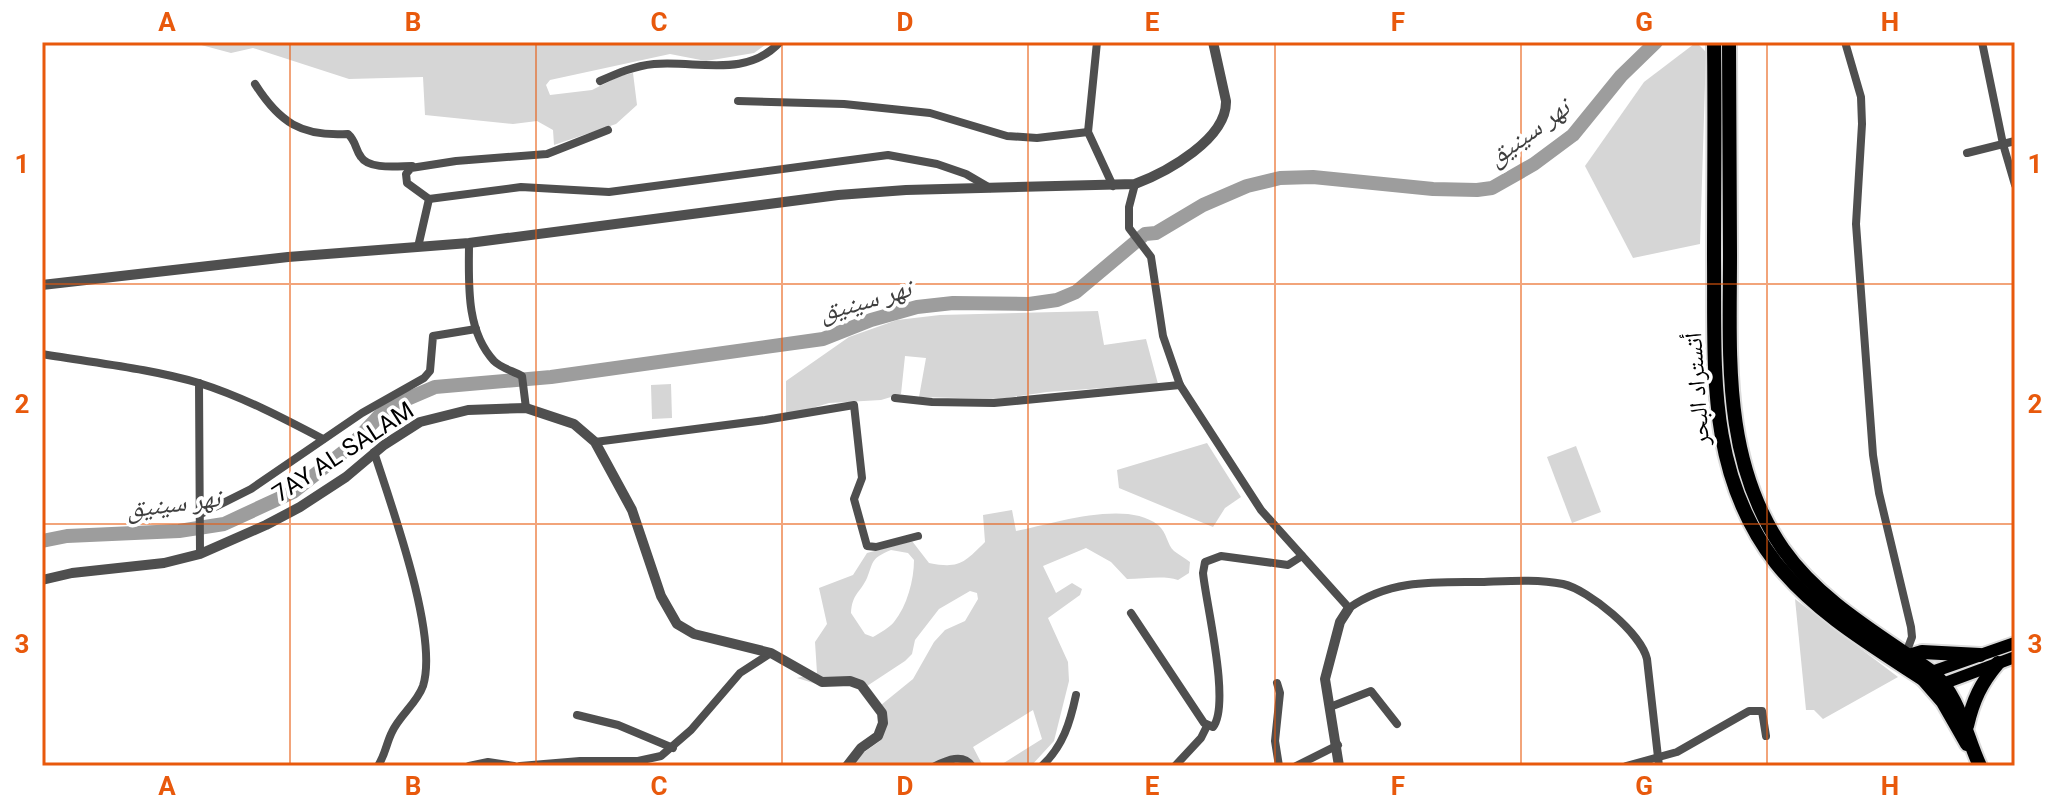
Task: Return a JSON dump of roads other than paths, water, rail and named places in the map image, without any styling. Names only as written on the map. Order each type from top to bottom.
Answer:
[{"type":"highway","name":"أتستراد البحر","points":[[1729,42],[1730,358],[1733,419],[1741,460],[1765,521],[1809,579],[1862,625],[1908,654],[1940,687]]},
{"type":"highway","name":"أتستراد البحر","points":[[1714,46],[1715,356],[1717,411],[1723,453],[1752,524],[1768,550],[1810,600],[1857,636],[1928,675]]},
{"type":"highway","points":[[1908,654],[1980,655]]},
{"type":"highway","points":[[1967,726],[1981,683],[1998,663]]},
{"type":"highway","points":[[1940,687],[1967,726],[1978,762]]},
{"type":"highway","points":[[1940,687],[1978,762]]},
{"type":"main road","points":[[1928,675],[2015,643]]},
{"type":"main road","points":[[1940,687],[2015,657]]},
{"type":"street","points":[[600,81],[633,66],[742,64],[760,58],[780,42]]},
{"type":"street","points":[[1097,42],[1088,132],[1113,186]]},
{"type":"street","points":[[42,285],[288,257],[469,243],[782,201],[906,190],[1135,184],[1157,175],[1188,154],[1222,123],[1226,101],[1213,42]]},
{"type":"street","points":[[1845,42],[1861,97],[1856,224],[1873,455],[1911,627],[1908,654]]},
{"type":"street","points":[[1982,42],[2003,144],[2015,185]]},
{"type":"street","points":[[255,84],[278,116],[292,125],[348,134],[367,163],[416,166],[547,154],[608,130]]},
{"type":"street","points":[[738,101],[844,104],[930,113],[1007,136],[1037,138],[1088,132]]},
{"type":"street","points":[[1967,153],[2015,141]]},
{"type":"street","points":[[416,166],[408,170],[407,183],[429,199],[521,187],[609,192],[888,155],[937,164],[966,174],[990,189]]},
{"type":"street","points":[[1135,184],[1128,218],[1132,233],[1151,257],[1163,336],[1180,385],[1261,510],[1349,608]]},
{"type":"street","points":[[418,247],[429,199]]},
{"type":"street","points":[[469,243],[469,285],[476,329],[494,361],[522,376],[526,408]]},
{"type":"street","points":[[201,517],[251,489],[362,413],[424,378],[430,371],[433,336],[476,329]]},
{"type":"street","points":[[42,354],[199,383],[260,407],[323,439]]},
{"type":"street","points":[[199,383],[200,549]]},
{"type":"street","points":[[895,398],[994,403],[1180,385]]},
{"type":"street","points":[[595,442],[854,405],[862,478],[854,499],[867,546],[876,547],[918,536]]},
{"type":"street","name":"7AY AL SALAM","points":[[42,580],[72,573],[164,563],[266,525],[300,507],[346,477],[404,431],[445,414],[526,408],[574,424],[595,442],[632,510],[661,596],[677,624],[694,634],[771,653],[822,682],[859,683],[882,713],[883,723],[878,736],[861,748],[847,766]]},
{"type":"street","points":[[374,452],[408,563],[426,650],[423,686],[391,733],[388,750],[378,766]]},
{"type":"street","points":[[1131,613],[1207,726],[1213,727],[1218,720],[1219,694],[1203,573],[1205,562],[1221,556],[1288,565],[1302,556]]},
{"type":"street","points":[[1339,766],[1338,745],[1325,688],[1326,669],[1340,622],[1349,608],[1384,589],[1416,582],[1521,581],[1563,584],[1600,605],[1642,644],[1647,659],[1658,762]]},
{"type":"street","points":[[469,766],[488,762],[517,766],[651,760],[673,748],[740,673],[771,653]]},
{"type":"street","points":[[1277,683],[1279,703],[1275,733],[1279,766]]},
{"type":"street","points":[[1330,707],[1371,691],[1397,724]]},
{"type":"street","points":[[1042,766],[1062,743],[1076,695]]},
{"type":"street","points":[[1626,766],[1658,762],[1749,711],[1762,711],[1766,736]]},
{"type":"street","points":[[577,715],[618,725],[673,748]]},
{"type":"street","points":[[1175,766],[1201,738],[1207,726]]},
{"type":"street","points":[[1296,766],[1338,745]]},
{"type":"street","points":[[935,766],[962,759],[972,766]]},
{"type":"waterway","name":"نهر سينيق","points":[[42,541],[67,536],[179,531],[224,524],[293,492],[351,446],[379,416],[400,402],[435,387],[551,377],[823,339],[871,320],[917,307],[953,303],[1029,304],[1057,300],[1076,292],[1145,234],[1156,233],[1203,205],[1247,186],[1280,178],[1313,177],[1433,189],[1492,188],[1534,164],[1573,135],[1621,76],[1656,42]]}]
